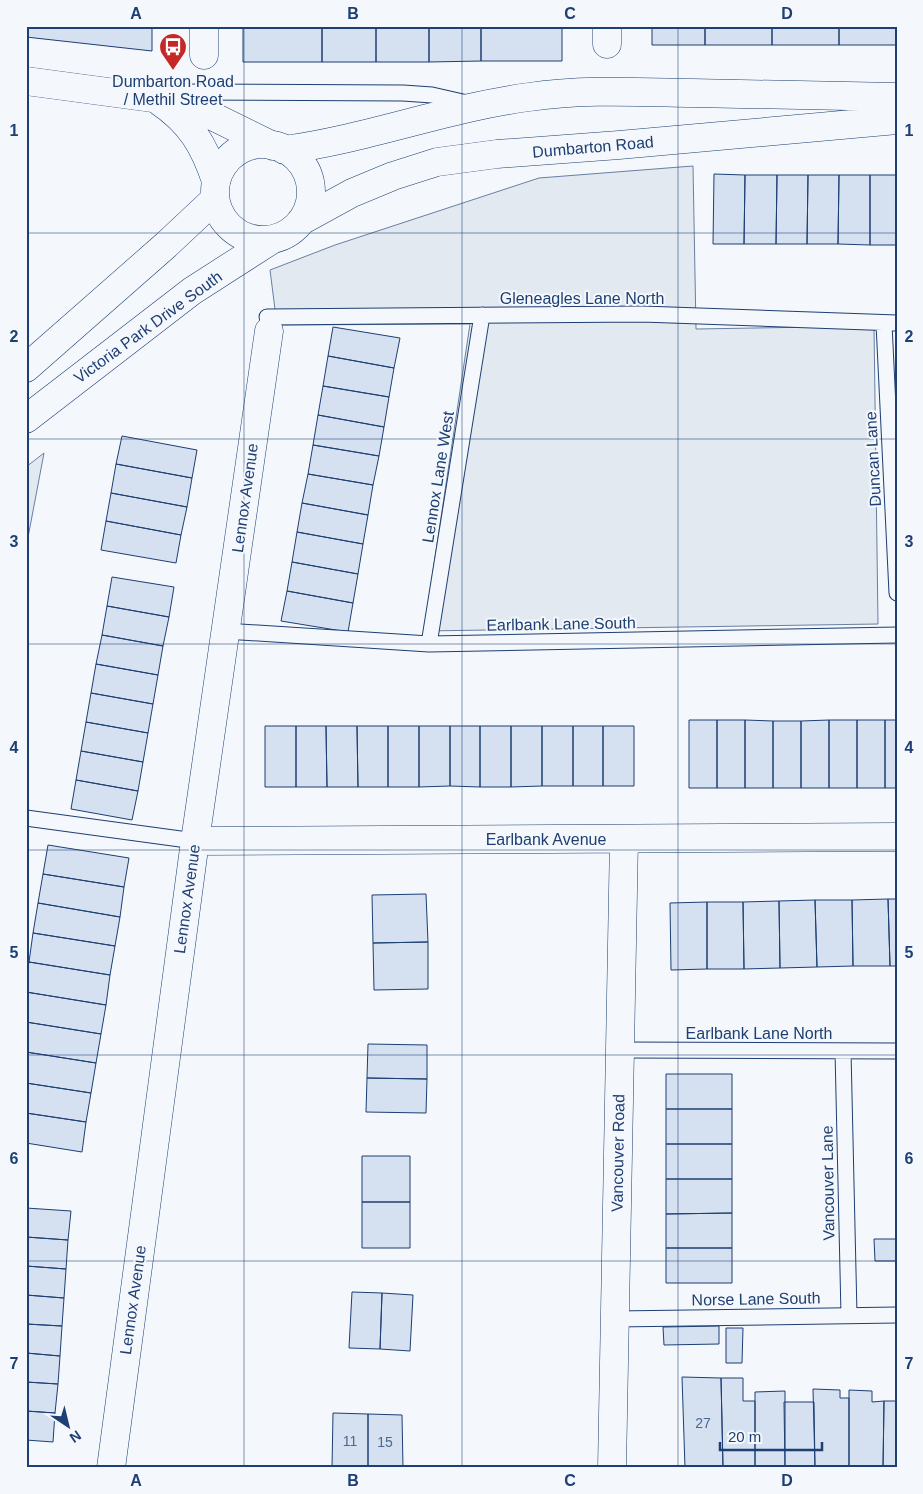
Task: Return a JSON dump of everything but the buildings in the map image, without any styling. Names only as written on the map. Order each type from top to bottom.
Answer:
[{"type":"street","points":[[204,26],[204,55]]},
{"type":"street","points":[[26,81],[154,97],[192,106],[279,148],[294,156],[302,165],[309,181],[310,199],[301,221],[289,232],[273,239],[251,239],[240,235],[224,220],[218,210],[216,190],[208,158],[193,131],[170,108],[154,97]]},
{"type":"street","points":[[26,368],[166,245],[216,190],[222,167],[232,156],[245,148],[258,146],[279,148],[322,144],[478,106],[529,97],[560,94],[635,92],[897,97]]},
{"type":"street","name":"Dumbarton Road","points":[[301,221],[352,193],[392,176],[437,162],[497,154],[897,120]]},
{"type":"street","name":"Victoria Park Drive South","points":[[26,419],[192,291],[273,239]]},
{"type":"street","name":"Lennox Avenue","points":[[111,1468],[195,841],[268,324]]},
{"type":"street","name":"Earlbank Avenue","points":[[195,841],[897,837]]},
{"type":"street","name":"Vancouver Road","points":[[612,1468],[624,839]]},
{"type":"lane","points":[[117,92],[403,93],[432,95],[478,106]]},
{"type":"lane","name":"Gleneagles Lane North","points":[[268,324],[482,315],[642,314],[890,324]]},
{"type":"lane","name":"Lennox Lane West","points":[[429,644],[482,315]]},
{"type":"lane","name":"Duncan Lane","points":[[890,324],[897,593]]},
{"type":"lane","name":"Earlbank Lane South","points":[[225,632],[429,644],[897,635]]},
{"type":"lane","points":[[26,818],[195,841]]},
{"type":"lane","name":"Earlbank Lane North","points":[[620,1050],[897,1051]]},
{"type":"lane","name":"Vancouver Lane","points":[[843,1051],[849,1315]]},
{"type":"lane","name":"Norse Lane South","points":[[615,1319],[897,1315]]},
{"type":"shaded area","points":[[693,166],[696,329],[874,326],[878,624],[424,631],[470,324],[277,325],[270,270],[335,245],[539,178]]},
{"type":"shaded area","points":[[44,453],[26,548],[26,467]]},
{"type":"place","name":"Dumbarton Road / Methil Street","points":[[173,71]]}]
